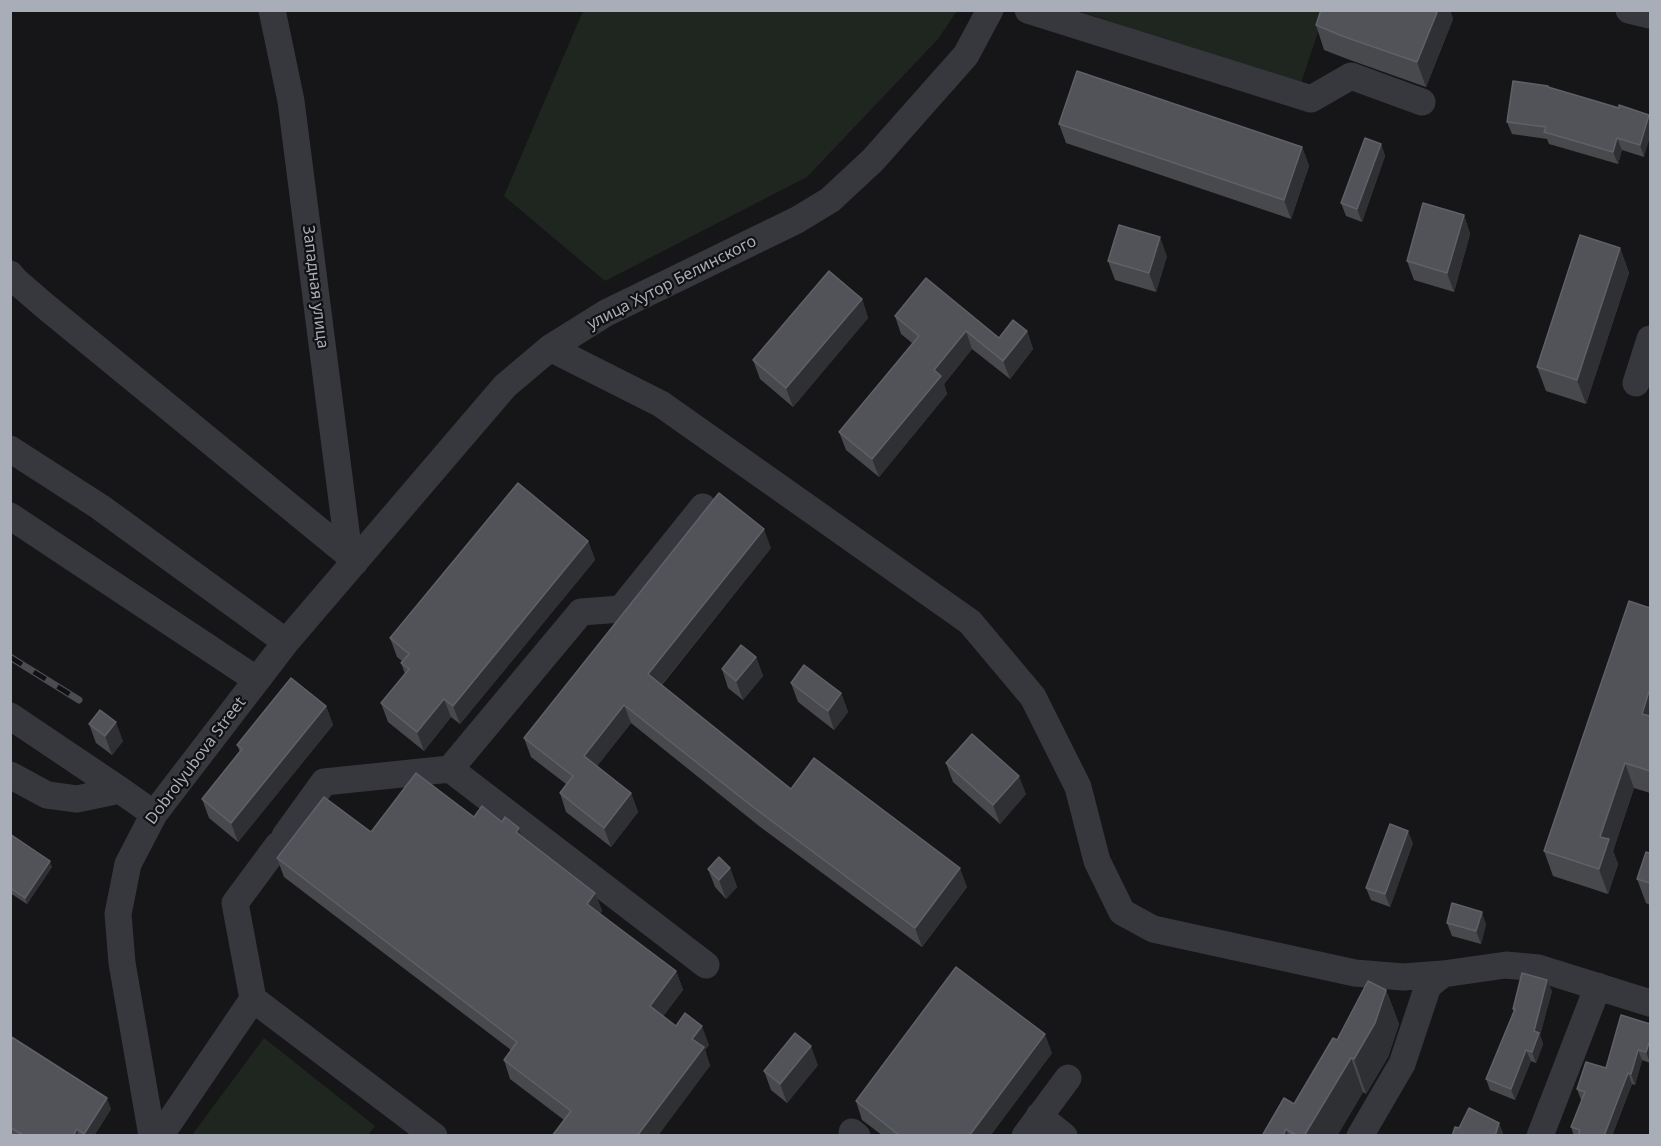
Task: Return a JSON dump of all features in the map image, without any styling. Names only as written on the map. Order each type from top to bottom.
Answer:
[{"type":"street","name":"Западная улица","points":[[272,10],[291,101],[352,559]]},
{"type":"street","name":"улица Хутор Белинского","points":[[352,559],[505,386],[550,348],[606,313],[797,220],[830,200],[873,160],[966,55],[990,10]]},
{"type":"street","points":[[1028,10],[1311,99],[1351,76],[1422,102]]},
{"type":"street","points":[[1629,10],[1650,15]]},
{"type":"street","points":[[10,274],[45,306],[352,559]]},
{"type":"street","points":[[1636,383],[1650,339]]},
{"type":"street","points":[[550,348],[661,404],[970,622],[1034,697],[1078,787],[1097,861],[1122,912],[1153,929],[1356,973],[1403,977],[1506,965],[1538,968],[1650,1003]]},
{"type":"street","points":[[10,449],[100,507],[286,642]]},
{"type":"street","points":[[450,769],[581,612],[621,609],[703,507]]},
{"type":"street","points":[[10,516],[257,680]]},
{"type":"street","name":"Dobrolyubova Street","points":[[152,1136],[122,963],[118,914],[129,864],[153,814],[352,559]]},
{"type":"street","points":[[10,716],[153,814]]},
{"type":"street","points":[[434,1136],[253,999],[235,903],[324,782],[450,769],[706,965]]},
{"type":"street","points":[[10,775],[47,795],[77,799],[120,790]]},
{"type":"street","points":[[1360,1136],[1402,1064],[1428,986],[1443,974]]},
{"type":"street","points":[[1540,1136],[1598,986]]},
{"type":"street","points":[[160,1136],[253,999]]},
{"type":"street","points":[[1064,1136],[1032,1126],[1068,1078]]},
{"type":"shaded area","points":[[583,10],[957,11],[938,39],[807,177],[605,281],[504,196]]},
{"type":"shaded area","points":[[1079,11],[1325,11],[1300,86]]},
{"type":"shaded area","points":[[264,1038],[375,1126],[368,1135],[192,1135]]},
{"type":"building","points":[[1321,10],[1438,10],[1417,62],[1316,25]]},
{"type":"building","points":[[1077,71],[1302,147],[1284,200],[1059,124]]},
{"type":"building","points":[[1513,81],[1548,86],[1649,115],[1640,145],[1617,138],[1613,152],[1544,132],[1546,127],[1507,122]]},
{"type":"building","points":[[1365,138],[1381,144],[1357,209],[1341,203]]},
{"type":"building","points":[[1423,203],[1464,215],[1447,273],[1407,261]]},
{"type":"building","points":[[1119,225],[1160,237],[1149,273],[1108,261]]},
{"type":"building","points":[[1580,235],[1620,248],[1577,380],[1537,367]]},
{"type":"building","points":[[829,271],[862,299],[786,388],[753,360]]},
{"type":"building","points":[[926,278],[999,338],[1013,320],[1027,331],[1003,361],[966,331],[934,370],[941,376],[872,459],[839,432],[919,336],[895,316]]},
{"type":"building","points":[[518,483],[588,541],[453,706],[444,699],[417,732],[381,703],[409,669],[401,663],[409,654],[390,638]]},
{"type":"building","points":[[719,493],[764,529],[648,674],[791,789],[814,758],[960,868],[915,928],[753,807],[624,705],[584,756],[631,793],[604,828],[560,793],[573,776],[524,738]]},
{"type":"building","points":[[1629,601],[1650,608],[1650,688],[1642,714],[1650,716],[1650,771],[1625,763],[1600,837],[1609,839],[1599,869],[1544,851]]},
{"type":"building","points":[[741,645],[756,657],[736,681],[722,669]]},
{"type":"building","points":[[804,665],[841,693],[828,711],[791,683]]},
{"type":"building","points":[[291,678],[326,706],[231,823],[202,799],[242,749],[237,745]]},
{"type":"building","points":[[100,710],[116,722],[105,736],[89,724]]},
{"type":"building","points":[[972,734],[1019,776],[993,805],[946,763]]},
{"type":"building","points":[[416,773],[474,817],[482,806],[502,822],[505,817],[519,828],[516,832],[595,893],[587,904],[676,971],[650,1006],[676,1026],[685,1013],[702,1026],[692,1039],[704,1047],[637,1136],[552,1136],[571,1111],[504,1060],[517,1042],[277,858],[324,797],[371,832]]},
{"type":"building","points":[[1390,824],[1408,831],[1385,894],[1366,888]]},
{"type":"building","points":[[10,834],[50,861],[25,898],[10,888]]},
{"type":"building","points":[[1646,852],[1650,853],[1650,883],[1637,879]]},
{"type":"building","points":[[719,857],[730,868],[719,880],[708,869]]},
{"type":"building","points":[[1452,903],[1482,912],[1476,931],[1447,923]]},
{"type":"building","points":[[956,967],[1045,1034],[969,1136],[900,1136],[856,1101]]},
{"type":"building","points":[[1522,973],[1547,980],[1534,1031],[1539,1033],[1532,1052],[1526,1050],[1511,1089],[1486,1079],[1515,1009],[1513,1009]]},
{"type":"building","points":[[1368,981],[1386,990],[1375,1023],[1304,1136],[1297,1136],[1286,1129],[1283,1136],[1262,1136],[1284,1098],[1294,1104],[1333,1038],[1337,1040]]},
{"type":"building","points":[[1621,1015],[1650,1024],[1650,1040],[1646,1052],[1638,1050],[1631,1074],[1628,1073],[1604,1136],[1578,1136],[1580,1130],[1571,1127],[1585,1092],[1577,1089],[1586,1062],[1606,1068]]},
{"type":"building","points":[[795,1033],[811,1046],[780,1084],[764,1071]]},
{"type":"building","points":[[10,1036],[107,1098],[84,1134],[77,1129],[73,1136],[24,1136],[10,1127]]},
{"type":"building","points":[[1469,1108],[1499,1123],[1495,1136],[1452,1136],[1455,1127],[1459,1128]]},
{"type":"railway","points":[[10,657],[79,700]]}]
